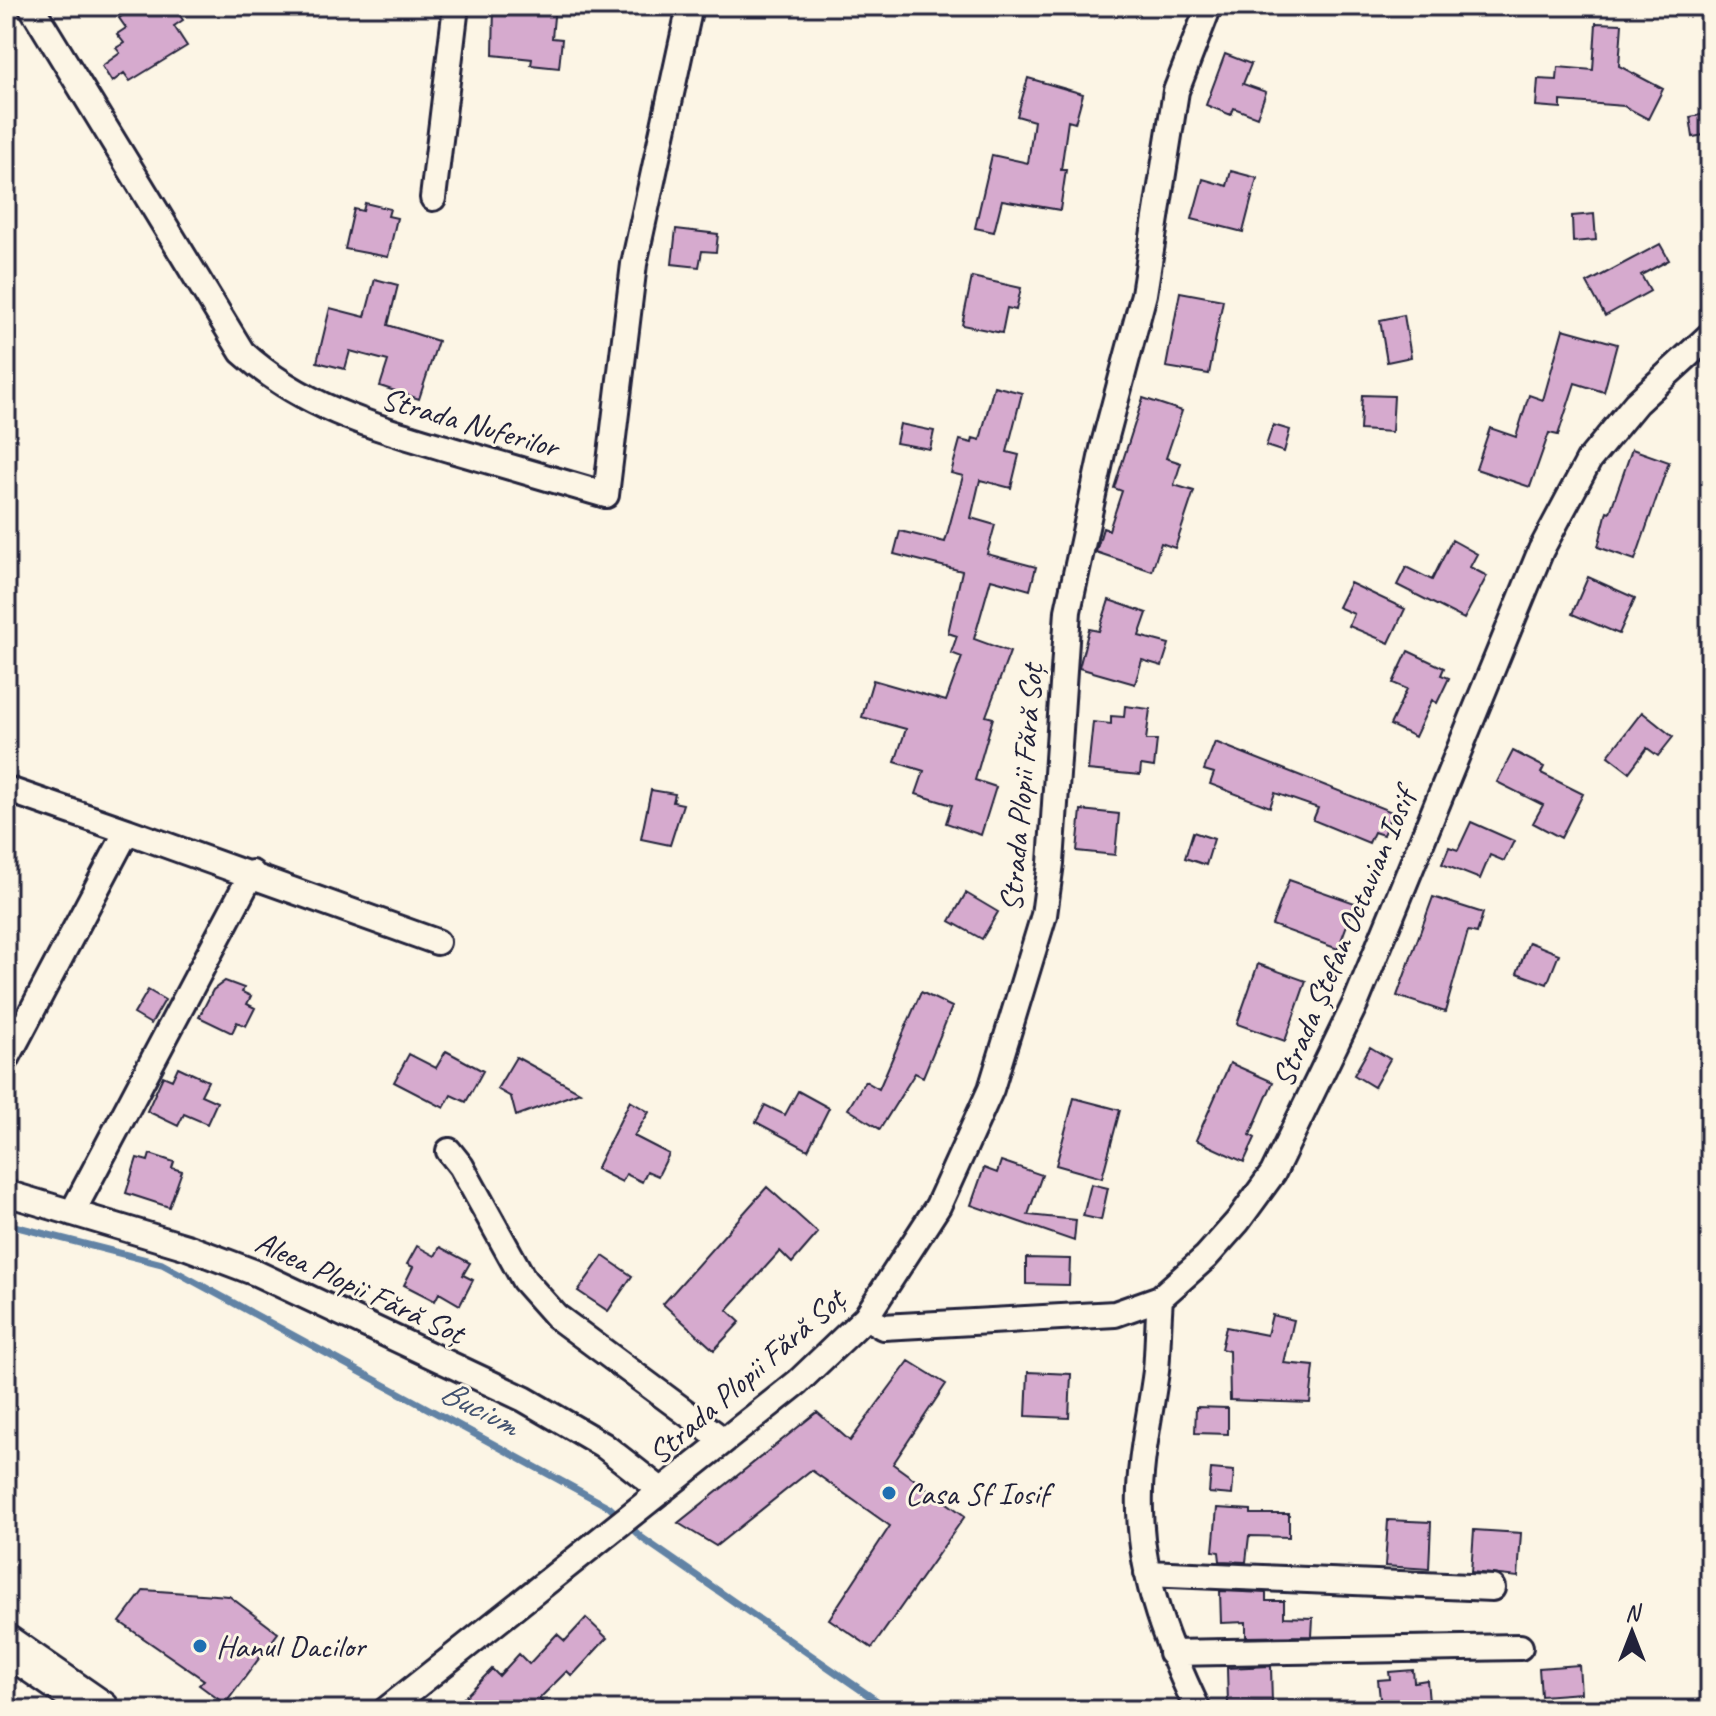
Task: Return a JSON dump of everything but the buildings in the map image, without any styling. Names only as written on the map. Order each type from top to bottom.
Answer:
[{"type":"main road","points":[[6,1645],[100,1710]]},
{"type":"main road","points":[[6,1675],[57,1710]]},
{"type":"street","name":"Strada Nuferilor","points":[[31,6],[242,352],[267,375],[314,404],[355,421],[606,495],[634,264],[690,6]]},
{"type":"street","points":[[433,198],[456,6]]},
{"type":"street","name":"Strada Plopii Fără Soț","points":[[386,1710],[798,1382],[866,1317],[938,1206],[991,1089],[1044,915],[1051,863],[1068,611],[1081,541],[1144,294],[1176,91],[1209,6]]},
{"type":"street","name":"Strada Ștefan Octavian Iosif","points":[[866,1317],[883,1327],[1069,1319],[1115,1314],[1160,1298],[1206,1257],[1273,1173],[1356,1002],[1541,550],[1589,460],[1636,403],[1710,335]]},
{"type":"street","points":[[6,789],[252,873],[437,942]]},
{"type":"street","points":[[6,1060],[127,831]]},
{"type":"street","points":[[72,1213],[252,873]]},
{"type":"street","points":[[449,1151],[461,1166],[524,1280],[556,1316],[723,1440]]},
{"type":"street","name":"Aleea Plopii Fără Soț","points":[[6,1193],[187,1247],[256,1273],[524,1399],[603,1445],[662,1491]]},
{"type":"street","points":[[1160,1298],[1156,1369],[1141,1468],[1139,1512],[1147,1573],[1171,1653],[1198,1710]]},
{"type":"street","points":[[1147,1573],[1492,1588]]},
{"type":"street","points":[[1171,1653],[1520,1647]]},
{"type":"waterway","name":"Bucium","points":[[6,1224],[162,1264],[609,1507],[642,1538],[890,1710]]},
{"type":"place","name":"Casa Sf Iosif","points":[[889,1493]]},
{"type":"place","name":"Hanul Dacilor","points":[[200,1646]]}]
